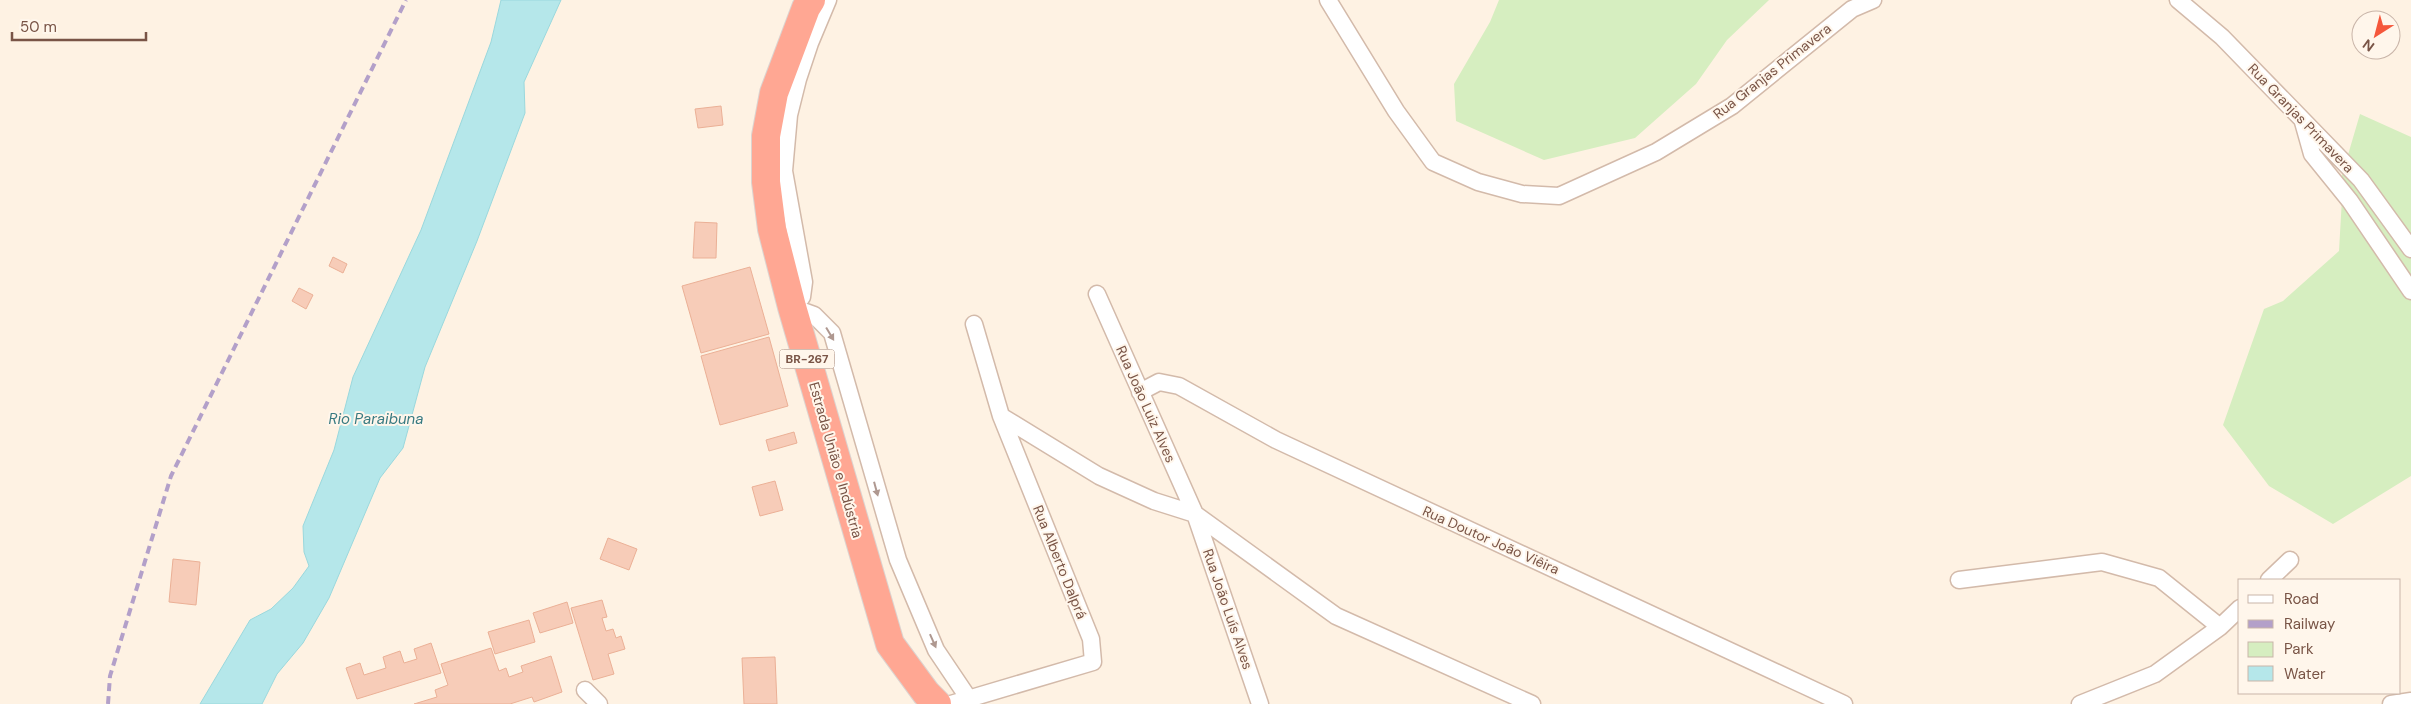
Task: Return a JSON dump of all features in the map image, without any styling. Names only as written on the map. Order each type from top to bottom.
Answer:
[{"type":"highway","name":"Estrada União e Indústria","points":[[811,0],[806,8],[774,93],[766,136],[766,182],[780,212],[792,307],[890,644],[926,693],[937,704]]},
{"type":"street","points":[[780,212],[790,115],[807,52],[828,0]]},
{"type":"street","name":"Rua Granjas Primavera","points":[[1328,0],[1396,111],[1433,162],[1478,182],[1522,194],[1559,196],[1656,152],[1732,106],[1852,9],[1873,0]]},
{"type":"street","name":"Rua Granjas Primavera","points":[[2178,0],[2222,37],[2361,180],[2411,249]]},
{"type":"street","points":[[2303,120],[2312,154],[2350,201],[2411,291]]},
{"type":"street","name":"Rua Joāo Luiz Alves","points":[[1097,294],[1195,514]]},
{"type":"street","points":[[792,307],[814,315],[832,333],[898,560],[936,650],[969,699]]},
{"type":"street","name":"Rua Alberto Dalprá","points":[[951,704],[1092,662],[1091,639],[1001,416],[974,324]]},
{"type":"street","name":"Rua Doutor João Viêira","points":[[1140,392],[1159,382],[1179,386],[1285,444],[1844,704]]},
{"type":"street","points":[[1001,416],[1099,476],[1154,501],[1195,514],[1336,616],[1532,704]]},
{"type":"street","name":"Rua João Luís Alves","points":[[1195,514],[1260,704]]},
{"type":"street","points":[[2270,579],[2290,560]]},
{"type":"street","points":[[1959,580],[2102,562],[2159,578],[2220,627]]},
{"type":"street","points":[[2080,704],[2155,674],[2220,627],[2238,610]]},
{"type":"street","points":[[585,690],[599,704]]},
{"type":"street","points":[[2391,704],[2411,701]]},
{"type":"green space","points":[[1499,0],[1769,0],[1727,40],[1696,84],[1635,138],[1544,160],[1456,121],[1454,84],[1490,22]]},
{"type":"green space","points":[[2360,114],[2411,137],[2411,476],[2333,524],[2269,486],[2223,425],[2264,309],[2283,301],[2339,251],[2342,198],[2340,182]]},
{"type":"water","name":"Rio Paraibuna","points":[[501,0],[561,0],[524,82],[525,113],[477,241],[425,367],[403,448],[380,478],[329,598],[303,643],[277,674],[262,704],[200,704],[250,620],[271,609],[293,588],[309,566],[304,552],[303,526],[334,450],[353,377],[421,230],[491,42]]},
{"type":"building","points":[[721,106],[723,125],[698,128],[695,109]]},
{"type":"building","points":[[695,222],[717,223],[716,258],[693,258]]},
{"type":"building","points":[[333,257],[347,264],[343,273],[329,266]]},
{"type":"building","points":[[750,267],[769,334],[701,353],[682,286]]},
{"type":"building","points":[[299,288],[313,295],[306,309],[292,301]]},
{"type":"building","points":[[769,337],[788,406],[720,425],[701,356]]},
{"type":"building","points":[[794,432],[797,443],[769,451],[766,440]]},
{"type":"building","points":[[775,481],[783,510],[760,516],[752,487]]},
{"type":"building","points":[[608,538],[637,549],[629,570],[600,559]]},
{"type":"building","points":[[173,559],[200,562],[196,605],[169,602]]},
{"type":"building","points":[[602,600],[607,617],[602,618],[606,631],[613,629],[616,638],[621,636],[625,649],[608,654],[614,674],[593,680],[571,608]]},
{"type":"building","points":[[567,602],[573,623],[540,633],[533,613]]},
{"type":"building","points":[[529,620],[535,642],[495,654],[488,632]]},
{"type":"building","points":[[431,643],[441,673],[357,699],[346,668],[360,663],[364,675],[386,668],[383,657],[400,651],[404,663],[417,659],[414,649]]},
{"type":"building","points":[[491,648],[499,671],[506,668],[509,677],[523,672],[521,666],[551,656],[562,692],[534,702],[532,697],[510,704],[414,704],[437,697],[435,690],[448,685],[441,664]]},
{"type":"building","points":[[775,657],[777,704],[744,704],[742,658]]},
{"type":"railway","points":[[108,704],[110,676],[171,476],[406,0]]}]
